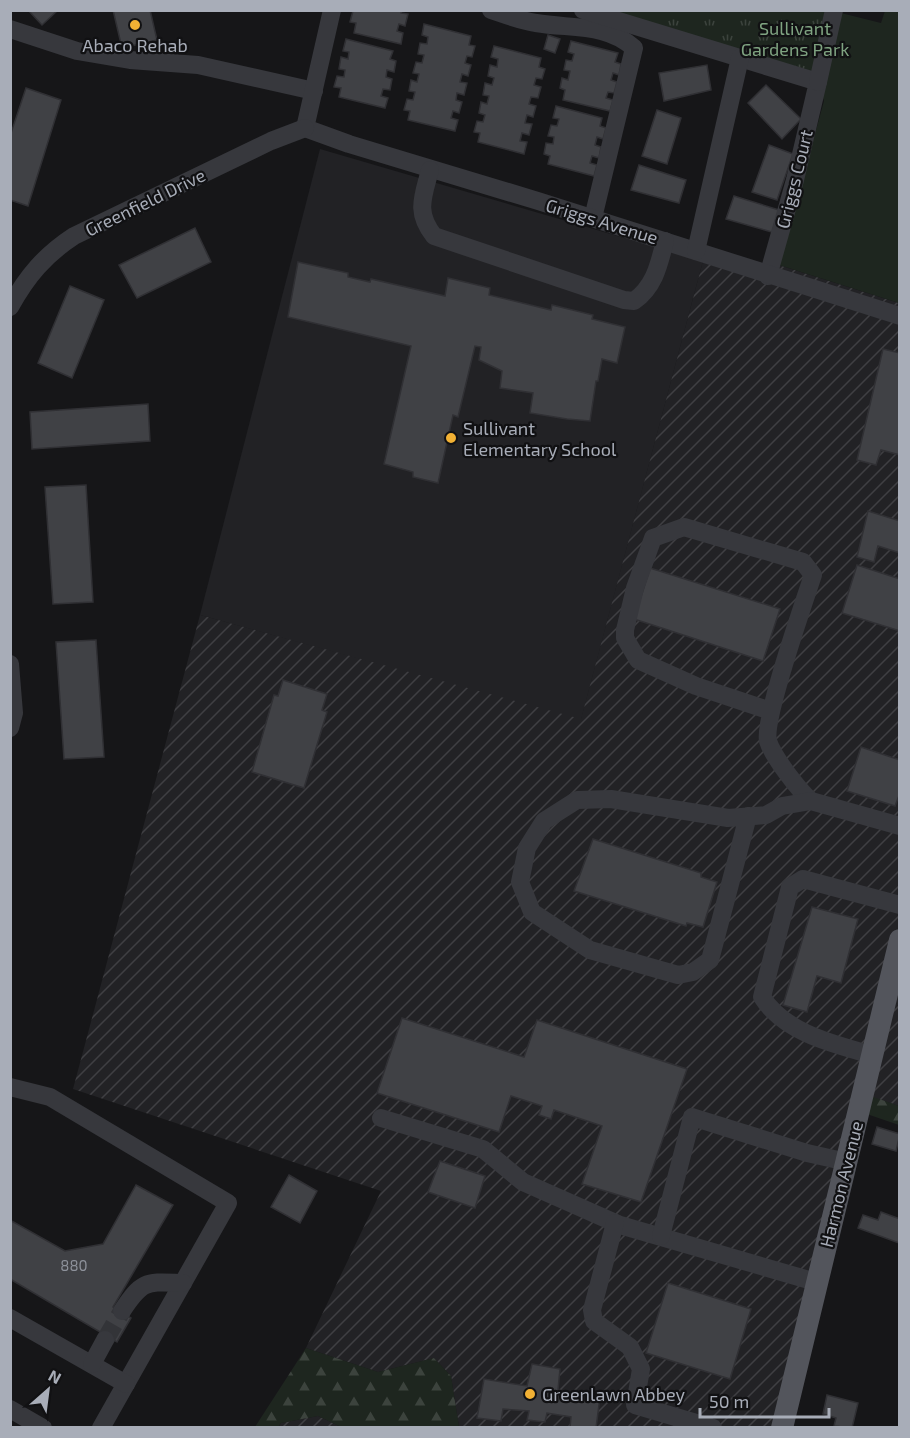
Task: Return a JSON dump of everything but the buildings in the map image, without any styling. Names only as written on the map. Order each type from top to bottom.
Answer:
[{"type":"main road","name":"Harmon Avenue","points":[[782,1428],[898,952]]},
{"type":"street","points":[[305,128],[332,10]]},
{"type":"street","points":[[491,10],[535,23],[585,28],[620,36],[634,48],[593,218]]},
{"type":"street","points":[[583,10],[818,82]]},
{"type":"street","name":"Griggs Court","points":[[768,276],[795,180],[834,10]]},
{"type":"street","points":[[10,29],[77,51],[130,60],[198,64],[314,91]]},
{"type":"street","points":[[696,251],[740,58]]},
{"type":"street","name":"Griggs Avenue","points":[[305,128],[430,170],[665,240],[768,276],[900,316]]},
{"type":"street","name":"Greenfield Drive","points":[[13,296],[30,272],[44,258],[74,236],[271,141],[305,128]]},
{"type":"street","points":[[430,170],[421,211],[424,223],[434,236],[624,300],[634,301],[650,286],[658,270],[665,240]]},
{"type":"street","points":[[771,711],[696,686],[638,660],[625,638],[625,630],[635,588],[653,538],[684,527],[803,562],[813,575],[771,711],[768,740],[795,785],[811,801]]},
{"type":"street","points":[[10,664],[14,713],[10,728]]},
{"type":"street","points":[[748,816],[710,960],[693,972],[678,975],[590,950],[532,912],[520,882],[526,848],[544,821],[577,800],[611,799],[728,818],[748,816],[766,815],[782,806],[811,801],[900,826]]},
{"type":"street","points":[[872,1055],[812,1036],[785,1021],[769,1008],[762,997],[790,887],[803,879],[900,904]]},
{"type":"street","points":[[10,1087],[50,1097],[228,1203],[101,1428]]},
{"type":"street","points":[[661,1236],[692,1117],[807,1153],[847,1162]]},
{"type":"street","points":[[381,1118],[483,1149],[523,1182],[615,1223],[816,1282]]},
{"type":"street","points":[[615,1223],[592,1310],[594,1321],[630,1347],[641,1370],[635,1405],[708,1427]]},
{"type":"street","points":[[122,1311],[132,1295],[149,1282],[183,1283]]},
{"type":"street","points":[[10,1318],[126,1384]]},
{"type":"street","points":[[92,1364],[105,1340]]},
{"type":"street","points":[[10,1409],[43,1428]]},
{"type":"shaded area","name":"Sullivant Elementary School","points":[[320,149],[703,261],[581,720],[200,615]]},
{"type":"shaded area","points":[[703,261],[779,265],[899,303],[899,1106],[869,1096],[785,1427],[459,1427],[451,1376],[434,1358],[378,1372],[306,1348],[381,1191],[73,1089],[200,615],[581,719]]},
{"type":"shaded area","points":[[318,1416],[341,1427],[278,1428],[281,1423]]},
{"type":"green space","name":"Sullivant Gardens Park","points":[[613,11],[829,11],[816,75]]},
{"type":"green space","points":[[833,11],[881,23],[885,11],[899,11],[899,303],[779,265],[824,101],[816,75]]},
{"type":"green space","points":[[868,1095],[899,1106],[899,1125],[864,1113]]},
{"type":"green space","points":[[306,1348],[378,1372],[434,1358],[451,1376],[459,1427],[341,1427],[318,1416],[281,1423],[278,1427],[255,1427]]},
{"type":"tunnel","points":[[105,1340],[122,1311]]},
{"type":"place","name":"Abaco Rehab","points":[[135,25]]},
{"type":"place","name":"Sullivant Elementary School","points":[[451,438]]},
{"type":"place","name":"Greenlawn Abbey","points":[[530,1394]]}]
